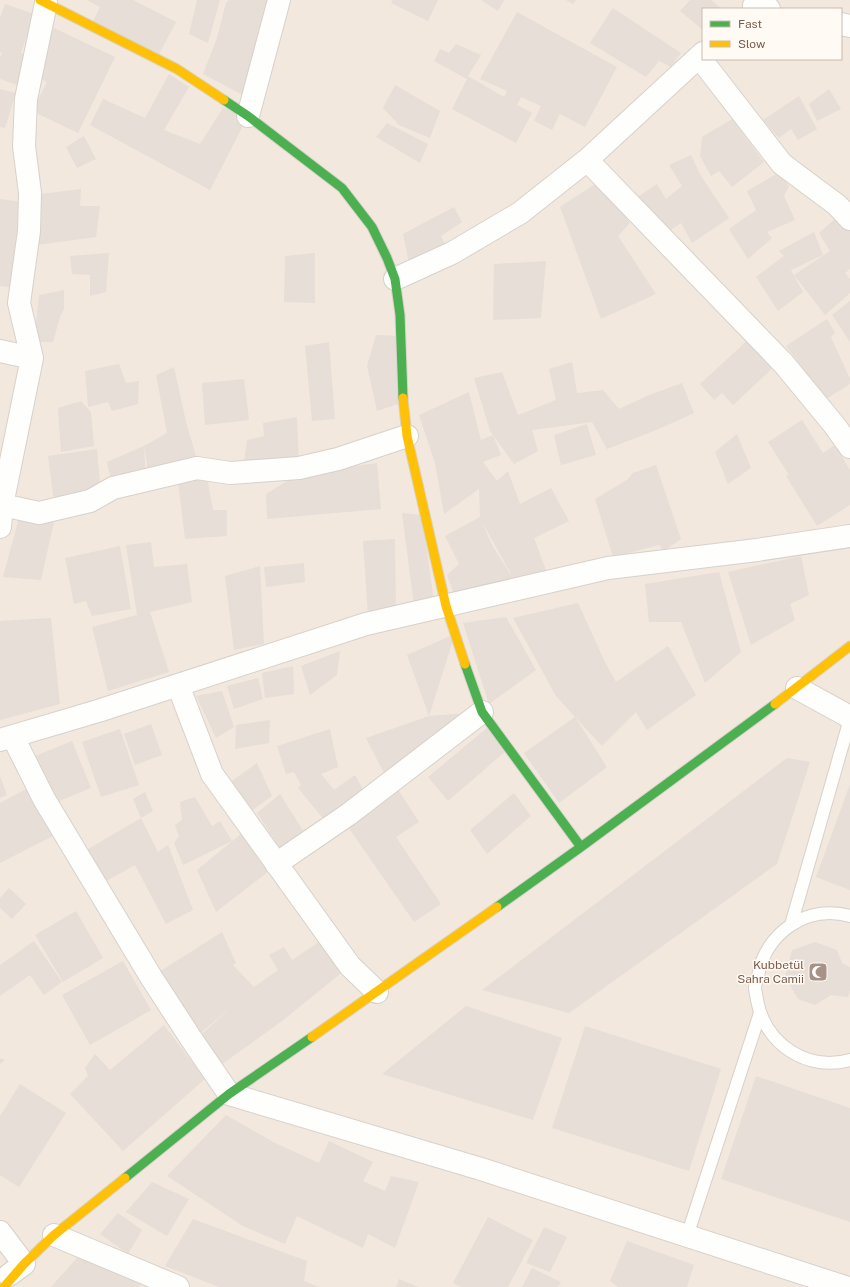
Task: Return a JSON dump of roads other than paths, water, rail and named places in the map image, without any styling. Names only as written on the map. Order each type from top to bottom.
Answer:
[{"type":"street","points":[[248,116],[279,0]]},
{"type":"street","points":[[0,528],[2,505],[32,358],[19,303],[29,231],[30,192],[24,146],[26,99],[43,1],[177,70],[248,116],[342,188],[372,227],[395,279],[400,315],[403,393],[407,436],[446,606],[482,712],[581,847]]},
{"type":"street","points":[[395,279],[452,253],[520,213],[587,160],[701,55]]},
{"type":"street","points":[[705,60],[782,164],[837,206],[850,219]]},
{"type":"street","points":[[587,160],[784,364],[836,426],[850,447]]},
{"type":"street","points":[[0,351],[32,358]]},
{"type":"street","points":[[2,505],[39,513],[90,501],[113,488],[197,468],[230,473],[299,468],[338,459],[407,436]]},
{"type":"street","points":[[845,1287],[481,1169],[229,1094],[151,976],[6,738],[178,685],[366,624],[608,568],[757,550],[850,536]]},
{"type":"street","points":[[4,1287],[24,1264],[54,1235],[229,1094],[377,992],[581,847],[797,688],[850,646]]},
{"type":"street","points":[[178,685],[212,774],[350,966],[377,992]]},
{"type":"street","points":[[797,688],[850,718]]},
{"type":"street","points":[[276,864],[349,814],[482,712]]},
{"type":"street","points":[[0,1232],[24,1264]]},
{"type":"street","points":[[54,1235],[178,1287]]},
{"type":"street","points":[[0,1281],[24,1264]]},
{"type":"lane","points":[[790,924],[850,718]]},
{"type":"lane","points":[[850,916],[838,912],[813,915],[790,924],[772,941],[760,963],[755,988],[760,1013],[772,1035],[790,1052],[813,1062],[838,1063],[850,1060]]},
{"type":"lane","points":[[687,1236],[760,1013]]},
{"type":"place","name":"Kubbetül Sahra Camii","points":[[818,972]]}]
